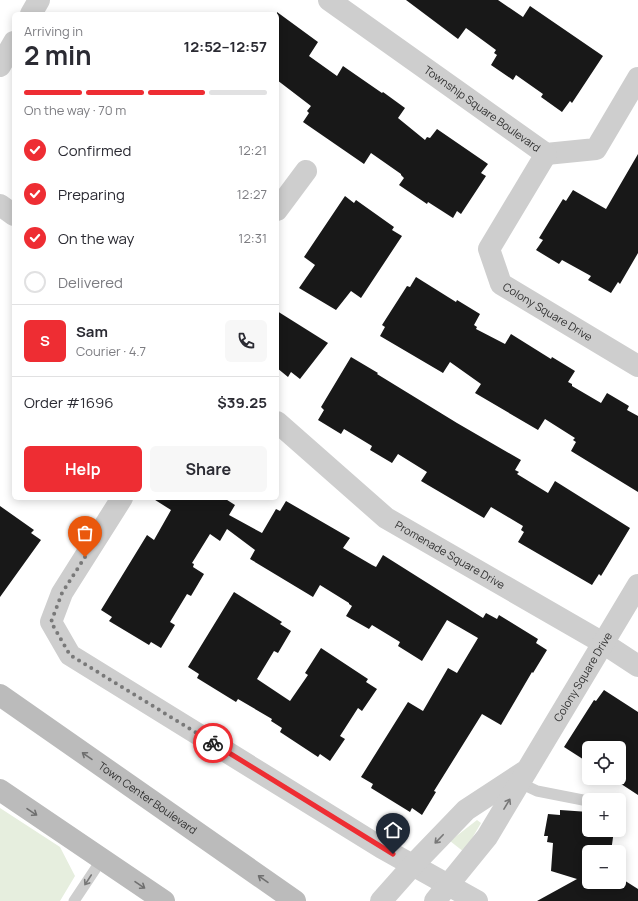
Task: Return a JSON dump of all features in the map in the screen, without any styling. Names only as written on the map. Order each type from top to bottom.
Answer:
[{"type":"main road","name":"Town Center Boulevard","points":[[0,695],[295,901]]},
{"type":"main road","points":[[0,790],[164,901]]},
{"type":"street","points":[[32,12],[39,0]]},
{"type":"street","name":"Township Square Boulevard","points":[[329,0],[546,154],[596,149],[638,78]]},
{"type":"street","points":[[0,66],[12,45]]},
{"type":"street","name":"Colony Square Drive","points":[[546,154],[489,249],[501,284],[638,366]]},
{"type":"street","points":[[279,207],[306,171]]},
{"type":"street","points":[[0,204],[12,213]]},
{"type":"street","name":"Promenade Square Drive","points":[[279,424],[386,518],[603,643],[638,666]]},
{"type":"street","points":[[121,500],[62,593],[51,622],[70,655],[413,866],[442,893],[478,901]]},
{"type":"street","name":"Colony Square Drive","points":[[442,893],[487,837],[638,585]]},
{"type":"street","name":"Colony Square Drive","points":[[382,901],[466,810],[524,776]]},
{"type":"lane","points":[[524,776],[537,791],[582,799]]},
{"type":"lane","points":[[74,901],[102,859]]},
{"type":"green space","points":[[0,808],[60,847],[75,876],[60,901],[0,901]]},
{"type":"green space","points":[[477,820],[481,823],[464,852],[450,841]]},
{"type":"building","points":[[406,0],[498,0],[523,17],[530,6],[603,56],[572,103],[570,101],[562,112],[541,97],[543,94],[516,75],[513,80],[491,65],[497,55],[494,53],[496,50],[466,28],[458,39]]},
{"type":"building","points":[[279,13],[318,42],[309,56],[337,76],[343,66],[382,93],[383,92],[405,108],[398,118],[425,140],[427,137],[430,138],[437,129],[488,164],[481,173],[486,176],[461,214],[457,211],[453,218],[428,202],[427,204],[399,185],[404,178],[401,174],[371,153],[364,164],[303,122],[309,113],[307,111],[311,106],[279,82]]},
{"type":"building","points":[[638,154],[638,253],[620,284],[618,282],[611,293],[588,280],[591,276],[562,260],[559,264],[536,250],[543,240],[539,238],[563,199],[566,201],[573,190],[606,209]]},
{"type":"building","points":[[345,196],[354,203],[356,200],[394,227],[392,230],[402,236],[361,298],[351,291],[336,310],[299,288],[315,265],[304,257]]},
{"type":"building","points":[[416,277],[456,302],[457,300],[480,314],[474,325],[477,327],[476,329],[505,344],[511,334],[551,359],[552,357],[575,371],[568,382],[572,384],[572,386],[601,403],[607,393],[629,406],[627,410],[638,416],[638,492],[571,451],[576,442],[573,440],[575,438],[545,419],[538,430],[475,393],[481,384],[450,362],[443,373],[380,336],[385,327],[382,325],[407,286],[410,287]]},
{"type":"building","points":[[279,312],[328,343],[300,379],[291,372],[288,377],[279,370]]},
{"type":"building","points":[[351,357],[457,423],[521,460],[515,470],[519,472],[517,474],[548,493],[555,481],[630,528],[601,576],[599,574],[592,585],[518,542],[524,532],[521,530],[523,526],[491,507],[484,518],[421,481],[427,472],[398,454],[392,463],[370,450],[372,446],[344,429],[341,434],[318,420],[324,410],[321,407]]},
{"type":"building","points":[[155,500],[227,500],[235,505],[229,515],[262,533],[276,509],[280,511],[286,501],[350,538],[343,548],[372,565],[376,567],[383,555],[483,618],[486,613],[497,619],[499,615],[538,639],[536,643],[547,650],[533,673],[532,672],[501,725],[482,714],[434,791],[436,792],[422,815],[412,808],[410,812],[371,788],[373,784],[361,777],[408,702],[423,711],[448,668],[457,673],[478,638],[447,620],[422,661],[398,646],[400,642],[372,625],[369,629],[346,616],[352,606],[320,585],[313,597],[250,559],[255,550],[227,529],[220,541],[210,534],[192,563],[194,564],[193,567],[204,574],[191,596],[187,594],[170,622],[175,625],[161,648],[151,642],[149,645],[109,621],[112,617],[101,610],[147,535],[154,540],[171,510]]},
{"type":"building","points":[[0,506],[34,530],[31,533],[41,540],[0,597]]},
{"type":"building","points":[[234,592],[282,622],[280,624],[291,631],[278,653],[274,651],[257,679],[290,701],[308,675],[305,673],[321,648],[368,679],[366,682],[377,689],[362,711],[358,708],[340,736],[345,739],[330,761],[320,754],[318,757],[280,732],[282,728],[271,721],[272,719],[238,699],[236,702],[197,678],[199,674],[188,667]]},
{"type":"building","points":[[604,690],[638,712],[638,795],[623,785],[626,785],[626,741],[582,741],[582,759],[564,747],[594,700],[596,701]]},
{"type":"building","points":[[560,810],[582,812],[582,837],[613,837],[612,845],[582,845],[582,889],[626,889],[626,881],[638,889],[638,901],[537,901],[577,879],[551,871],[553,843],[547,842],[548,836],[544,836],[548,814],[560,815]]},
{"type":"way so far","points":[[85,557],[62,593],[51,622],[70,655],[213,743]]},
{"type":"route","points":[[213,743],[393,854]]}]
